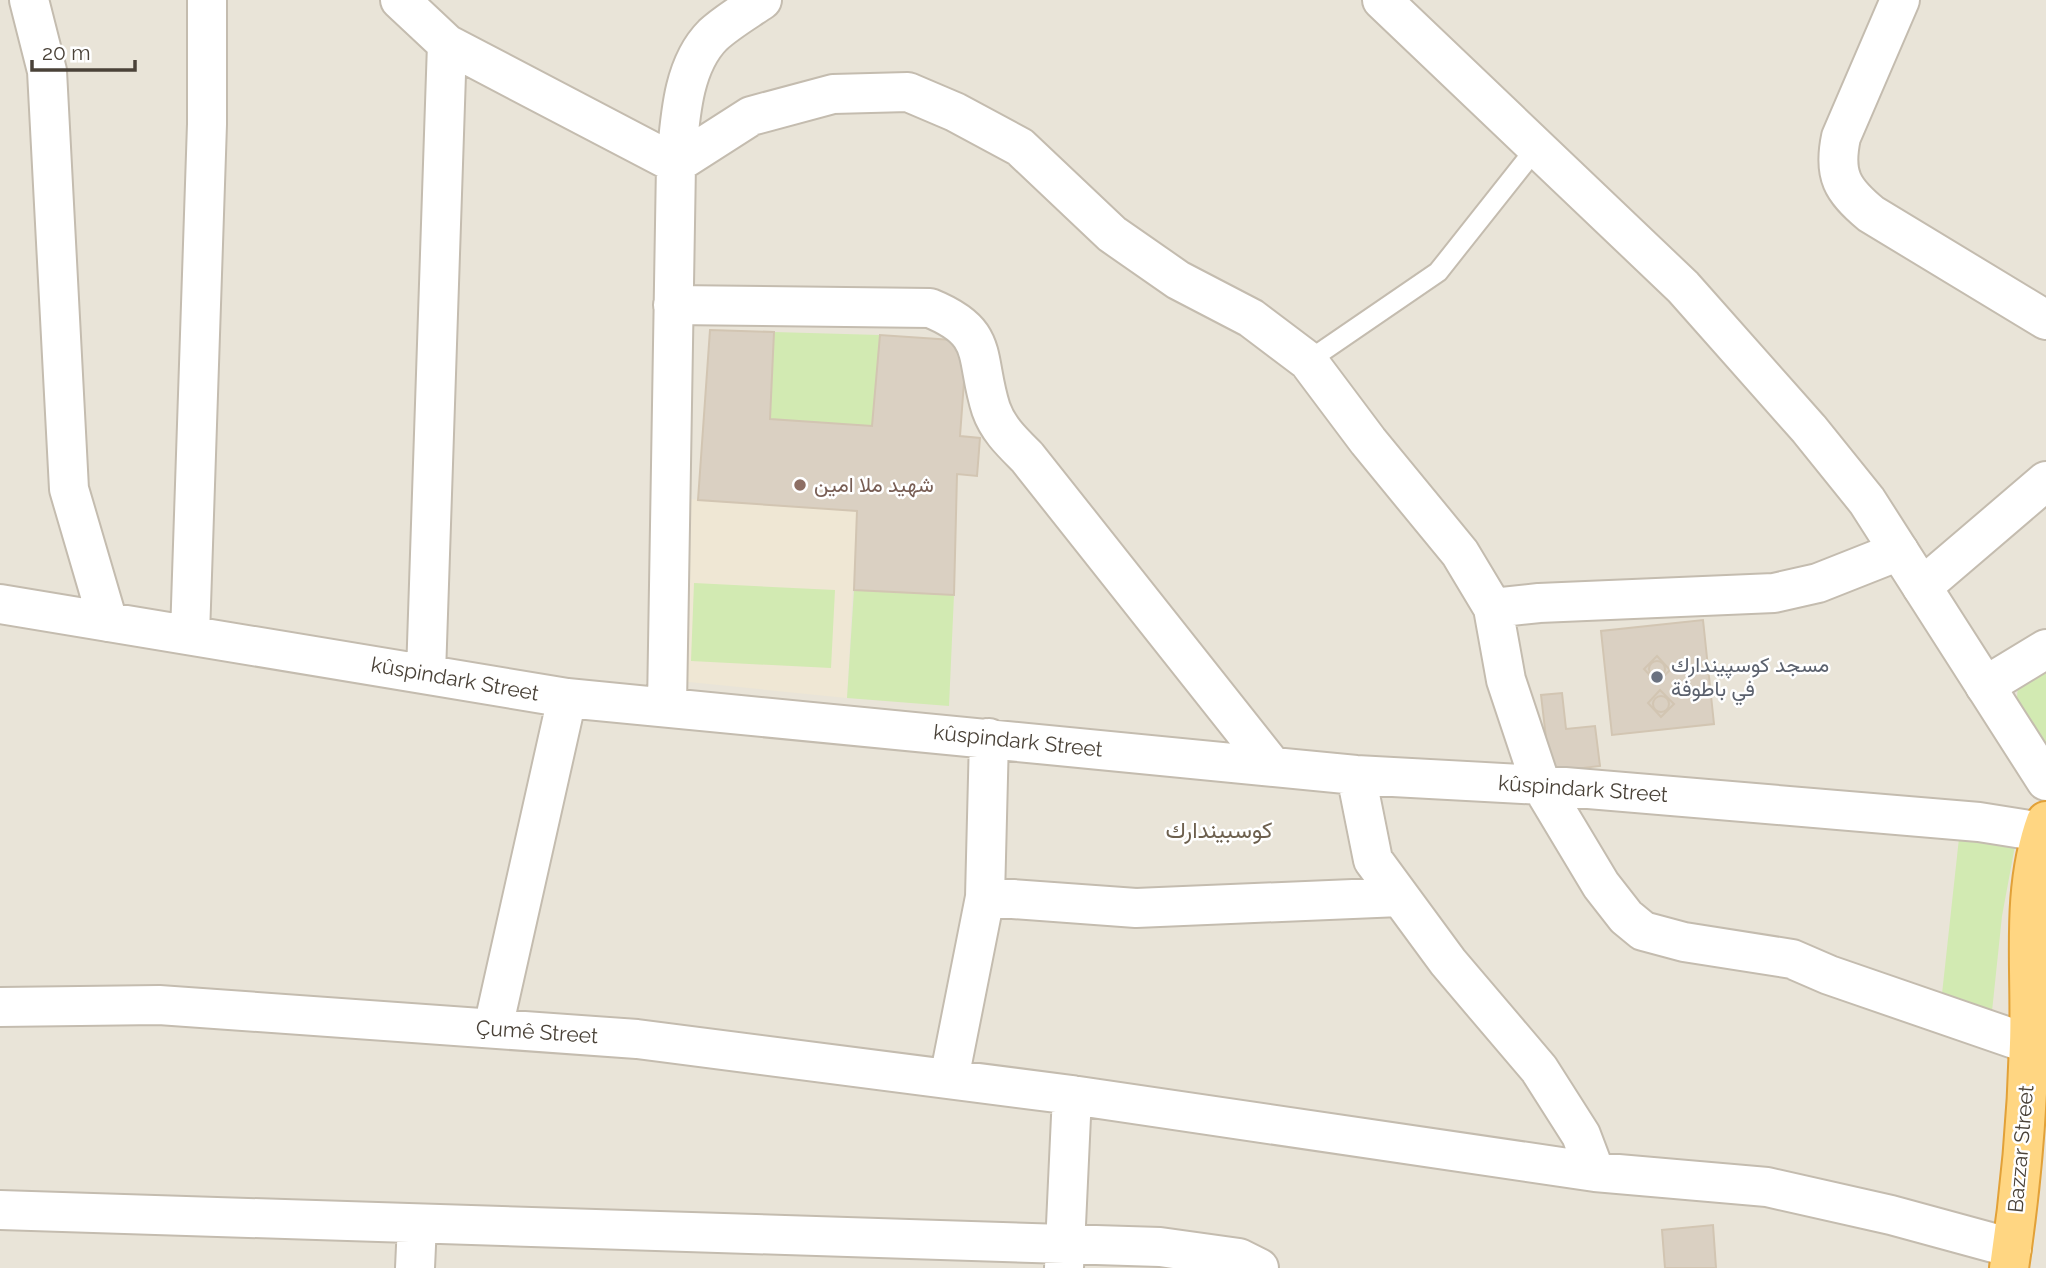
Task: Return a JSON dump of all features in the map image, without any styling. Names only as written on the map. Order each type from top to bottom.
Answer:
[{"type":"highway","name":"Bazzar Street","points":[[2010,1258],[2029,1044],[2028,963],[2032,890],[2044,827]]},
{"type":"street","points":[[29,0],[47,71],[69,489],[108,622]]},
{"type":"street","points":[[190,635],[207,124],[207,0]]},
{"type":"street","points":[[400,0],[447,44],[676,164]]},
{"type":"street","points":[[667,706],[676,164],[680,117],[692,68],[712,36],[762,0]]},
{"type":"street","points":[[1382,0],[1684,287],[1859,491],[2046,781]]},
{"type":"street","points":[[1900,0],[1841,137],[1837,159],[1839,177],[1852,198],[1871,214],[2046,320]]},
{"type":"street","points":[[426,674],[447,44]]},
{"type":"street","points":[[676,164],[751,116],[833,94],[908,92],[955,112],[1020,146],[1112,234],[1178,280],[1251,318],[1308,361],[1368,441],[1460,553],[1493,608],[1506,680],[1541,785],[1601,885],[1626,917],[1643,931],[1684,942],[1791,959],[1829,975],[2029,1044]]},
{"type":"street","points":[[673,305],[930,308],[956,319],[970,332],[979,352],[991,409],[1002,431],[1027,457],[1272,766]]},
{"type":"street","points":[[1922,587],[2046,481]]},
{"type":"street","points":[[1493,608],[1539,603],[1773,593],[1818,583],[1899,551]]},
{"type":"street","name":"kûspindark Street","points":[[0,604],[567,698],[1356,775],[1541,785],[2044,827]]},
{"type":"street","points":[[1985,686],[2046,649]]},
{"type":"street","points":[[493,1028],[567,698]]},
{"type":"street","points":[[950,1079],[985,897],[989,738]]},
{"type":"street","points":[[1356,775],[1373,860],[1448,962],[1539,1069],[1581,1135],[1595,1172]]},
{"type":"street","points":[[985,897],[1136,908],[1400,897]]},
{"type":"street","name":"Çumê Street","points":[[0,1007],[159,1005],[637,1039],[1072,1095],[1595,1172],[1766,1187],[1891,1215],[2010,1258]]},
{"type":"street","points":[[1065,1256],[1072,1095]]},
{"type":"street","points":[[0,1210],[417,1224],[1065,1256],[1160,1247],[1239,1258],[1259,1268]]},
{"type":"street","points":[[415,1268],[417,1224]]},
{"type":"lane","points":[[1308,361],[1437,272],[1537,147]]},
{"type":"shaded area","points":[[0,0],[2046,0],[2046,1268],[0,1268]]},
{"type":"shaded area","points":[[688,499],[857,511],[847,698],[679,681]]},
{"type":"green space","points":[[774,332],[880,335],[872,426],[770,419]]},
{"type":"green space","points":[[694,583],[835,590],[831,668],[691,661]]},
{"type":"green space","points":[[854,590],[954,595],[949,706],[847,698]]},
{"type":"green space","points":[[2046,670],[2046,756],[2016,711],[2018,684]]},
{"type":"green space","points":[[1960,829],[2017,835],[2002,916],[1991,1021],[1941,1003]]},
{"type":"building","points":[[710,330],[774,332],[770,419],[872,426],[880,335],[967,341],[960,436],[980,438],[977,476],[957,474],[954,595],[854,590],[857,511],[698,500]]},
{"type":"building","name":"مسجد كوسپيندارك في باطوفة","points":[[1703,620],[1714,724],[1612,735],[1601,631]]},
{"type":"building","points":[[1657,656],[1670,670],[1657,683],[1644,669]]},
{"type":"building","points":[[1657,661],[1663,663],[1663,675],[1657,677],[1651,675],[1649,669],[1651,663]]},
{"type":"building","points":[[1660,690],[1674,704],[1661,717],[1648,703]]},
{"type":"building","points":[[1562,693],[1566,729],[1595,726],[1600,766],[1550,772],[1541,695]]},
{"type":"building","points":[[1661,696],[1667,698],[1667,710],[1661,712],[1655,710],[1653,704],[1655,698]]},
{"type":"building","points":[[1713,1225],[1716,1268],[1665,1268],[1662,1230]]},
{"type":"place","name":"شهيد ملا امين","points":[[800,485]]},
{"type":"place","name":"مسجد كوسپيندارك في باطوفة","points":[[1657,677]]},
{"type":"district","name":"كوسبيندارك","points":[[1219,830]]}]
